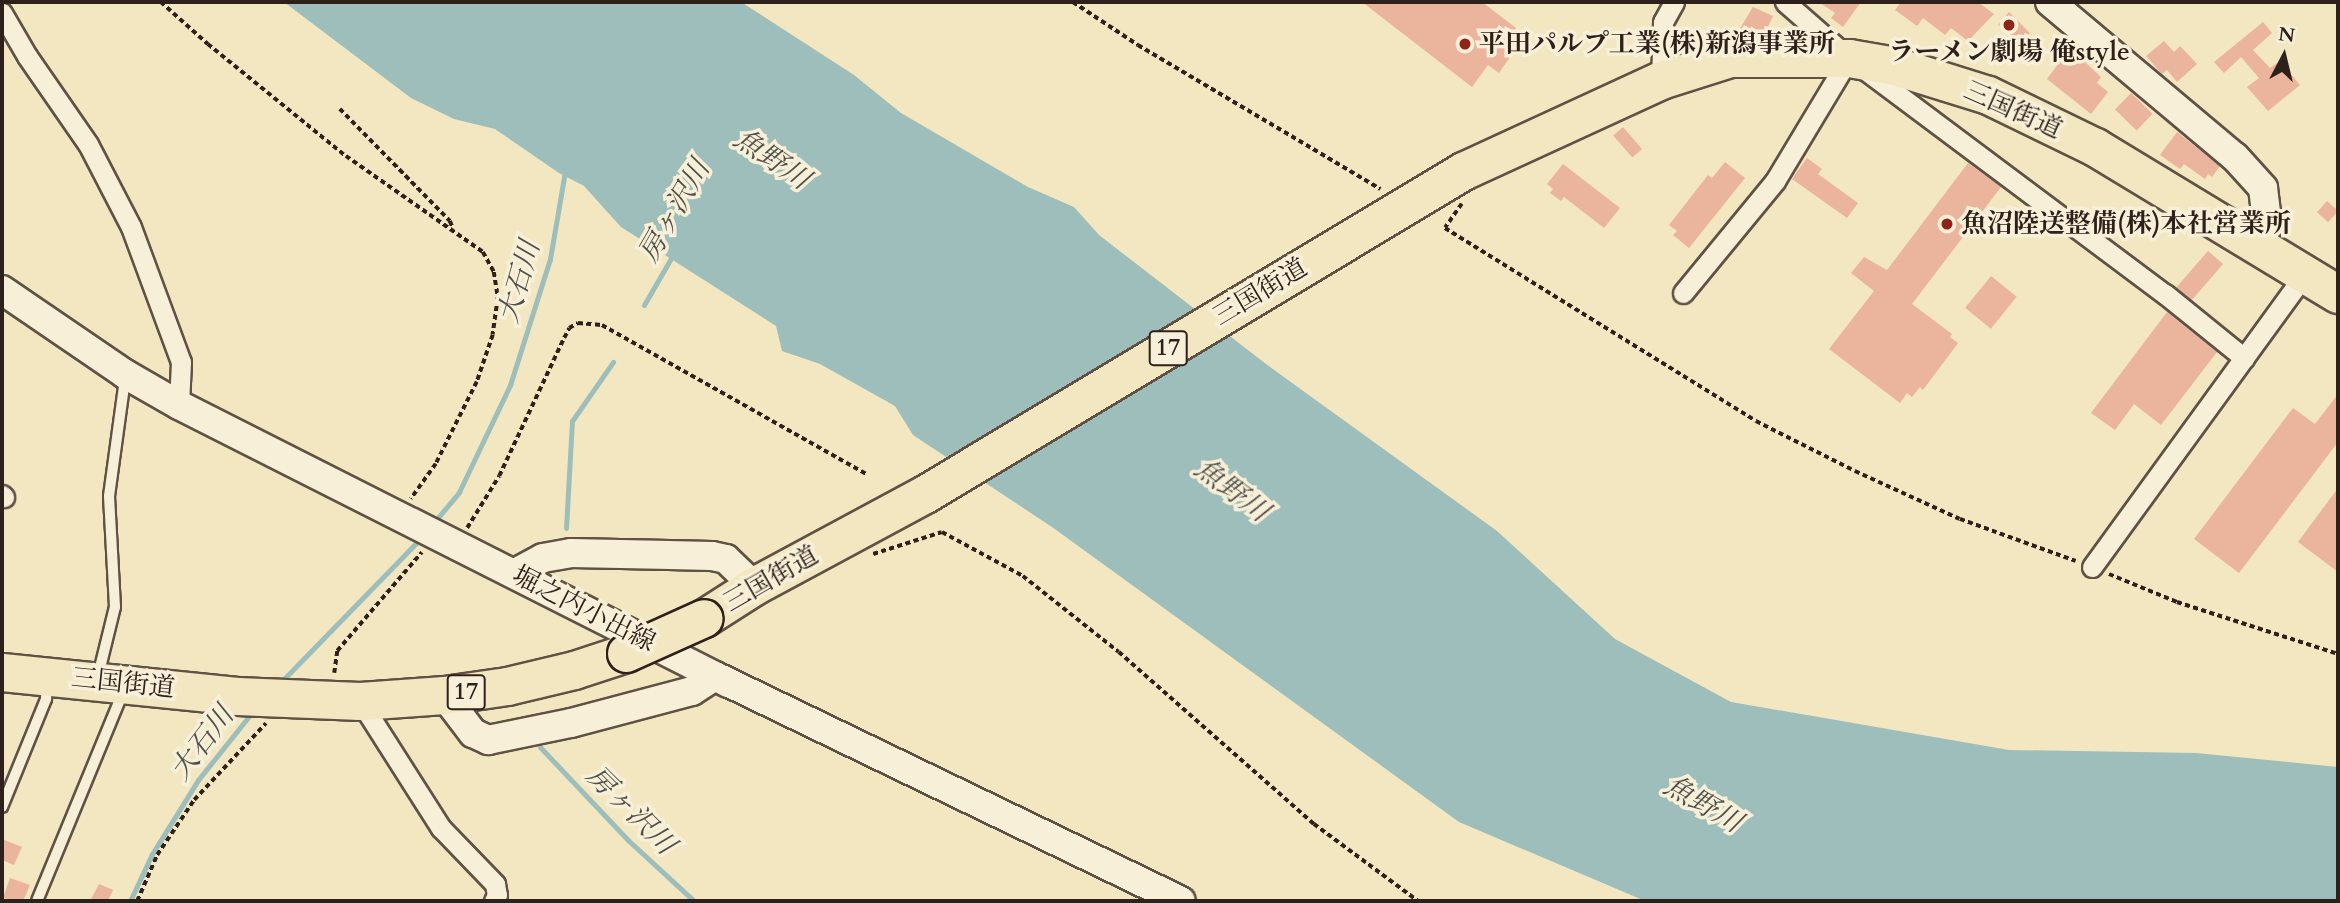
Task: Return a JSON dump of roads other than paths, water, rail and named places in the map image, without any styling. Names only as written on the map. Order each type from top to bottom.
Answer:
[{"type":"highway","name":"三国街道","points":[[2,672],[237,695],[331,700],[444,695],[508,686],[574,670],[626,653],[704,618],[754,586],[925,494],[1399,195],[1463,171],[1661,80],[1730,58],[1849,58],[1895,66],[1988,95],[2095,147],[2338,294]]},
{"type":"main road","points":[[2050,2],[2235,157],[2263,188],[2267,219],[2262,247]]},
{"type":"main road","name":"堀之内小出線","points":[[2,290],[125,374],[179,405],[715,676],[1181,901]]},
{"type":"main road","points":[[515,573],[543,558],[571,553],[712,556],[726,559],[754,586]]},
{"type":"main road","points":[[444,695],[473,733],[488,740],[571,723],[692,691],[715,676]]},
{"type":"street","points":[[1661,80],[1663,22],[1674,2]]},
{"type":"street","points":[[1784,2],[1849,58],[2165,294],[2244,358]]},
{"type":"street","points":[[2,13],[27,56],[88,144],[131,227],[181,362],[179,405]]},
{"type":"street","points":[[1683,293],[1774,181],[1849,58]]},
{"type":"street","points":[[2092,567],[2305,274]]},
{"type":"street","points":[[331,700],[441,828],[495,884],[499,899]]},
{"type":"lane","points":[[37,901],[121,701],[112,681],[115,607],[109,496],[125,374]]},
{"type":"lane","points":[[2,807],[46,699],[47,676]]},
{"type":"water","name":"魚野川","points":[[284,2],[741,2],[854,75],[901,113],[1028,187],[1074,207],[1099,235],[1266,364],[1497,531],[1615,639],[1731,702],[2009,750],[2196,753],[2338,767],[2338,901],[1645,901],[1459,822],[1052,527],[913,435],[895,406],[820,364],[782,351],[776,326],[621,227],[584,186],[559,173],[495,129],[454,119],[411,98]]},
{"type":"waterway","name":"大石川","points":[[435,521],[459,492],[510,385],[550,259],[565,171]]},
{"type":"waterway","name":"房ヶ沢川","points":[[644,305],[674,253]]},
{"type":"waterway","name":"房ヶ沢川","points":[[566,528],[572,421],[613,362]]},
{"type":"waterway","name":"大石川","points":[[279,684],[421,538]]},
{"type":"waterway","name":"大石川","points":[[130,901],[152,854],[198,780],[253,711]]},
{"type":"waterway","name":"房ヶ沢川","points":[[540,747],[629,841],[694,901]]},
{"type":"place","name":"ラーメン劇場 俺style","points":[[2009,25]]},
{"type":"place","name":"平田パルプ工業(株)新潟事業所","points":[[1465,44]]},
{"type":"place","name":"魚沼陸送整備(株)本社営業所","points":[[1947,224]]}]
